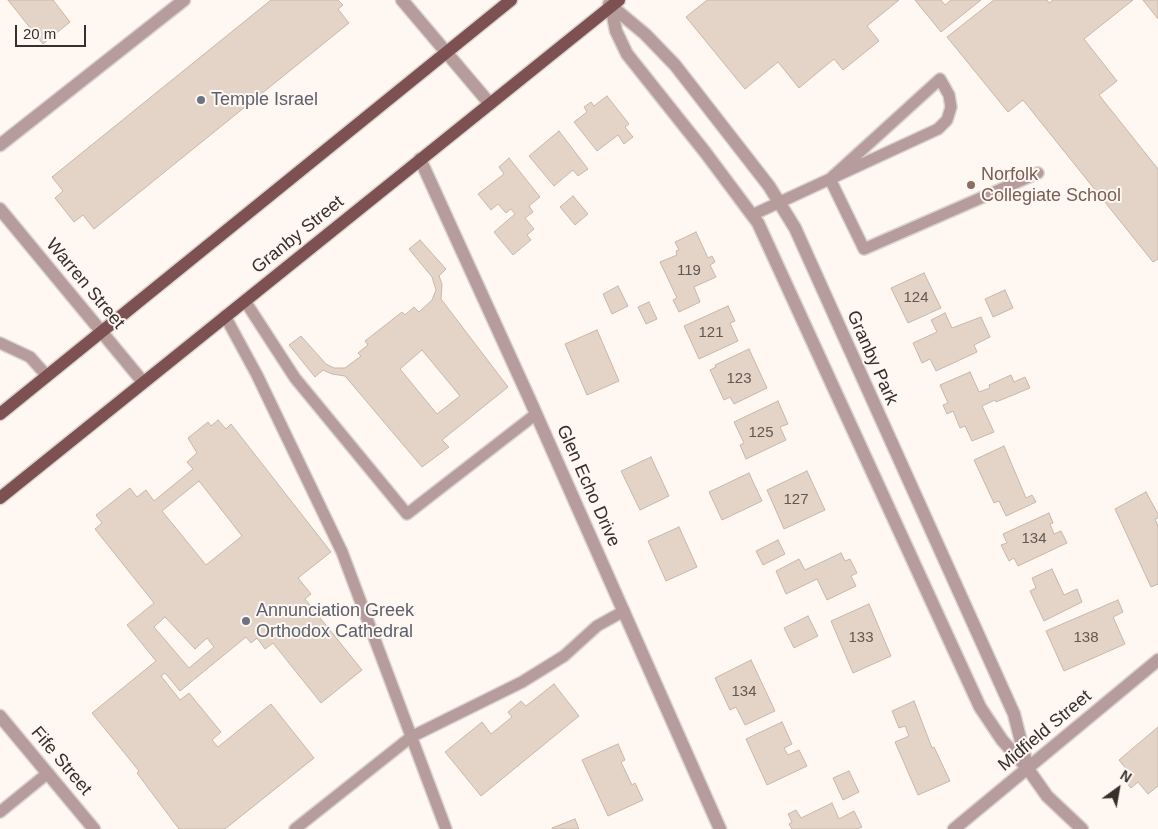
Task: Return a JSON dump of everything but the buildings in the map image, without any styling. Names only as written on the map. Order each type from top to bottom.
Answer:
[{"type":"main road","points":[[0,414],[511,0]]},
{"type":"main road","name":"Granby Street","points":[[0,498],[490,104],[612,2]]},
{"type":"street","points":[[0,145],[184,0]]},
{"type":"street","points":[[402,0],[490,104]]},
{"type":"street","name":"Granby Park","points":[[612,2],[674,66],[780,202],[795,228],[1014,714],[1028,769]]},
{"type":"street","name":"Granby Park","points":[[612,2],[616,31],[627,54],[705,152],[752,215],[777,262],[980,707],[1002,740],[1028,769],[1047,796],[1082,829]]},
{"type":"street","name":"Glen Echo Drive","points":[[420,160],[536,414],[720,829]]},
{"type":"street","name":"Warren Street","points":[[0,209],[143,382]]},
{"type":"street","name":"Midfield Street","points":[[954,829],[1158,660]]},
{"type":"street","name":"Fife Street","points":[[0,716],[94,829]]},
{"type":"lane","points":[[752,215],[938,129],[947,120],[951,107],[949,95],[940,79],[830,178]]},
{"type":"lane","points":[[830,178],[864,249],[1038,172]]},
{"type":"lane","points":[[245,301],[295,378],[407,514],[536,414]]},
{"type":"lane","points":[[225,316],[257,375],[342,552],[446,829]]},
{"type":"lane","points":[[0,343],[30,357],[47,376]]},
{"type":"lane","points":[[295,829],[411,736],[522,682],[564,656],[597,626],[624,611]]},
{"type":"lane","points":[[0,812],[48,773]]},
{"type":"place","name":"Temple Israel","points":[[201,100]]},
{"type":"place","name":"Norfolk Collegiate School","points":[[971,185]]},
{"type":"place","name":"Annunciation Greek Orthodox Cathedral","points":[[246,621]]}]
